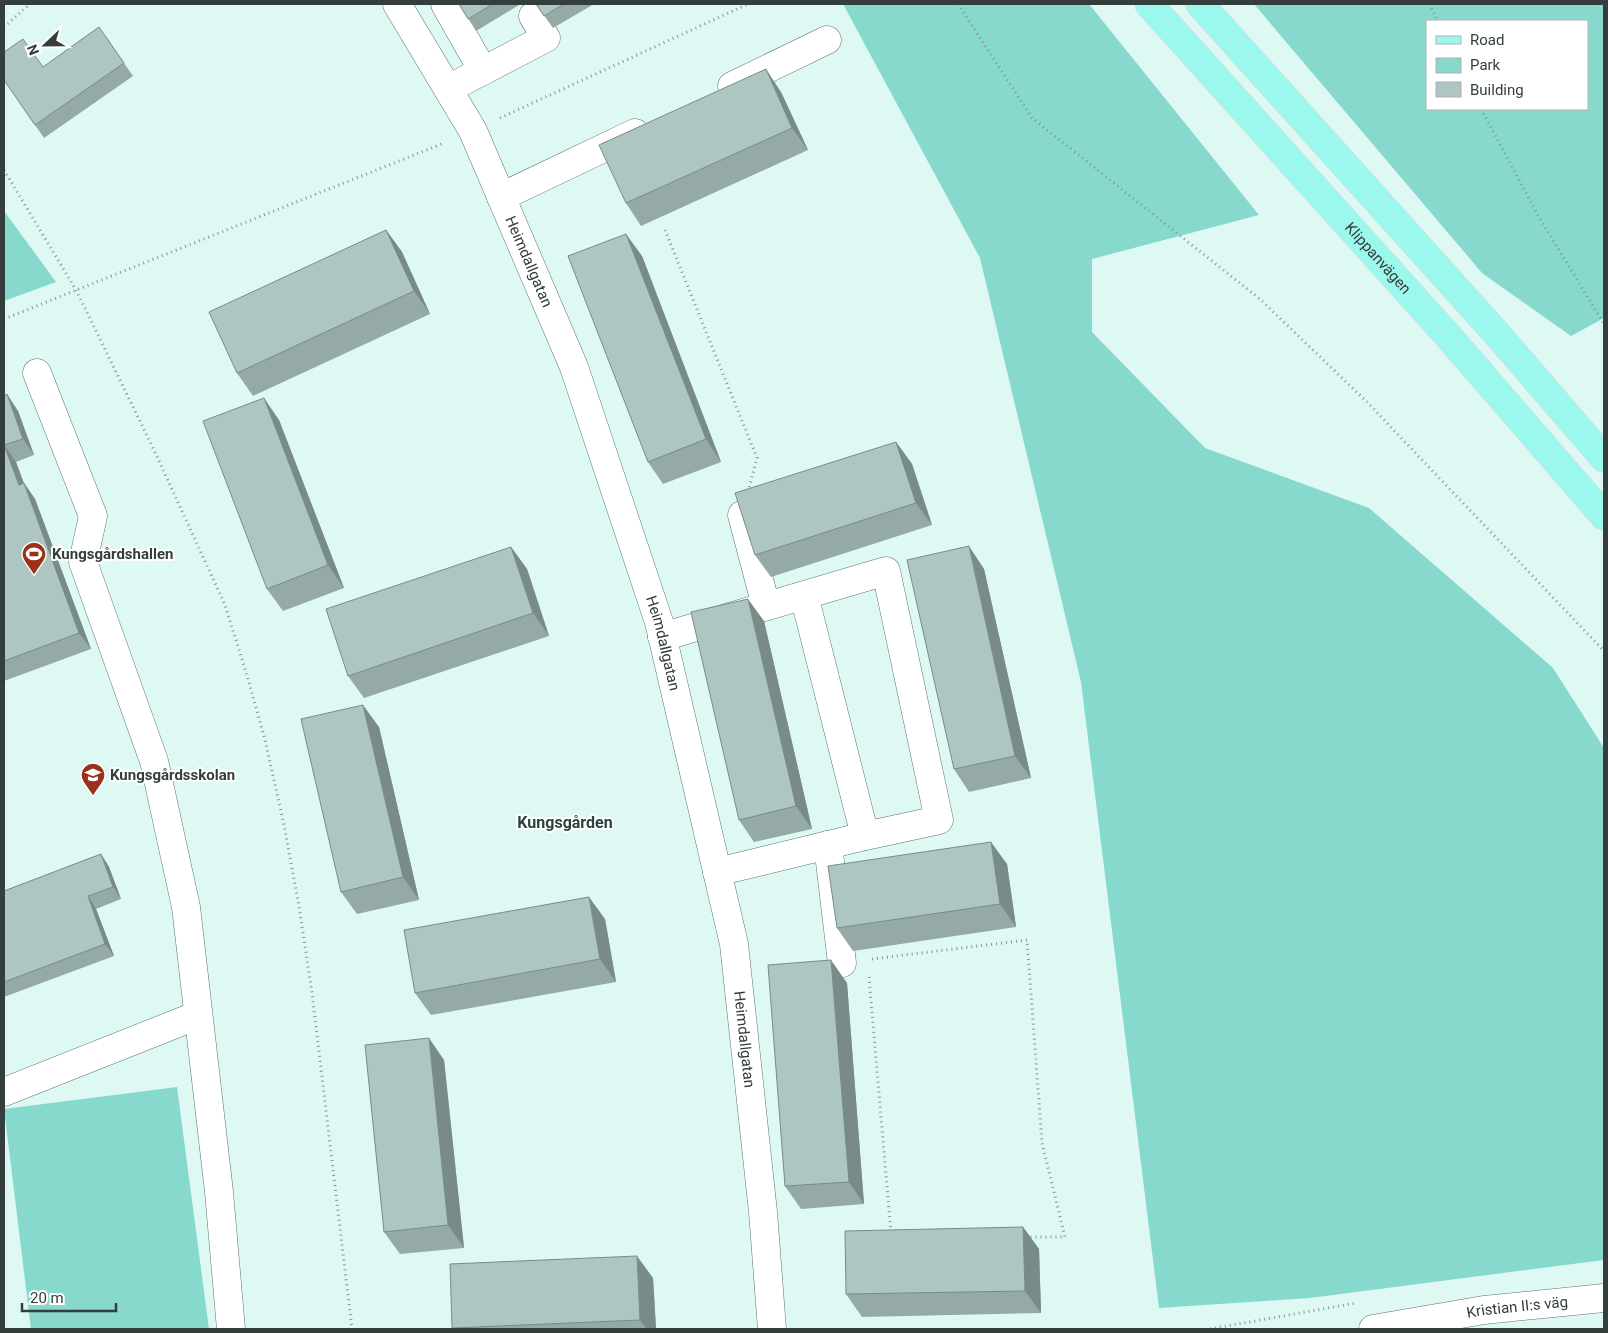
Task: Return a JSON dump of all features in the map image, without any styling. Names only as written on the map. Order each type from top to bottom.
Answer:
[{"type":"main road","name":"Klippanvägen","points":[[1149,4],[1442,330],[1604,516]]},
{"type":"main road","points":[[1200,4],[1497,334],[1604,458]]},
{"type":"street","name":"Heimdallgatan","points":[[397,4],[473,131],[574,367],[662,637],[734,944],[763,1212],[772,1329]]},
{"type":"street","points":[[445,4],[483,71]]},
{"type":"street","points":[[448,89],[546,38],[533,16]]},
{"type":"street","points":[[713,95],[827,40]]},
{"type":"street","points":[[501,197],[660,121]]},
{"type":"street","points":[[38,373],[94,516],[83,562],[154,761],[186,907],[219,1192],[231,1329]]},
{"type":"street","points":[[742,515],[766,606]]},
{"type":"street","points":[[662,637],[886,571],[939,820],[717,872]]},
{"type":"street","points":[[804,595],[865,836]]},
{"type":"street","points":[[828,845],[854,962]]},
{"type":"street","points":[[4,1092],[188,1019]]},
{"type":"street","name":"Kristian II:s väg","points":[[1373,1329],[1484,1310],[1604,1298]]},
{"type":"path","points":[[4,27],[30,4]]},
{"type":"path","points":[[4,318],[473,131],[748,4]]},
{"type":"path","points":[[958,4],[1032,118],[1261,300],[1367,402],[1604,651]]},
{"type":"path","points":[[1429,4],[1437,20]]},
{"type":"path","points":[[1482,110],[1540,219],[1604,324]]},
{"type":"path","points":[[4,170],[76,290],[154,450],[225,605],[265,740],[284,825],[312,993],[352,1329]]},
{"type":"path","points":[[665,230],[757,458],[742,515]]},
{"type":"path","points":[[892,1238],[854,962],[1026,940],[1042,1143],[1065,1237],[1027,1237]]},
{"type":"green space","points":[[843,4],[1089,4],[1259,215],[1092,259],[1092,332],[1205,448],[1369,508],[1553,668],[1604,748],[1604,1260],[1310,1298],[1159,1308],[1081,682],[980,258]]},
{"type":"green space","points":[[1254,4],[1604,4],[1604,318],[1571,336],[1482,273]]},
{"type":"green space","points":[[4,211],[56,282],[4,301]]},
{"type":"green space","points":[[177,1087],[209,1329],[31,1329],[4,1109]]},
{"type":"building","points":[[459,4],[493,4],[468,19]]},
{"type":"building","points":[[536,4],[564,4],[544,16]]},
{"type":"building","points":[[99,27],[124,63],[35,125],[4,80],[4,52],[23,39],[43,67]]},
{"type":"building","points":[[766,69],[792,128],[626,203],[599,145]]},
{"type":"building","points":[[386,230],[414,291],[237,373],[209,312]]},
{"type":"building","points":[[626,234],[706,439],[648,462],[568,256]]},
{"type":"building","points":[[7,394],[23,439],[4,445],[4,396]]},
{"type":"building","points":[[264,398],[328,565],[267,589],[203,421]]},
{"type":"building","points":[[896,442],[916,503],[755,555],[735,493]]},
{"type":"building","name":"Kungsgårdshallen","points":[[4,445],[19,485],[24,483],[79,633],[4,661]]},
{"type":"building","points":[[969,546],[1015,756],[954,769],[907,560]]},
{"type":"building","points":[[511,547],[533,613],[348,676],[326,609]]},
{"type":"building","points":[[748,599],[796,806],[739,820],[691,612]]},
{"type":"building","points":[[363,705],[403,877],[341,892],[301,719]]},
{"type":"building","points":[[991,842],[1000,904],[837,928],[828,866]]},
{"type":"building","points":[[101,854],[113,887],[88,896],[105,944],[4,982],[4,891]]},
{"type":"building","points":[[589,897],[600,959],[415,993],[404,930]]},
{"type":"building","points":[[831,960],[849,1182],[785,1186],[768,965]]},
{"type":"building","points":[[429,1038],[448,1225],[384,1232],[365,1045]]},
{"type":"building","points":[[1023,1227],[1025,1291],[846,1294],[845,1231]]},
{"type":"building","points":[[637,1256],[640,1320],[452,1328],[450,1264]]},
{"type":"place","name":"Kungsgårdshallen","points":[[34,575]]},
{"type":"place","name":"Kungsgårdsskolan","points":[[93,796]]},
{"type":"district","name":"Kungsgården","points":[[565,822]]}]
